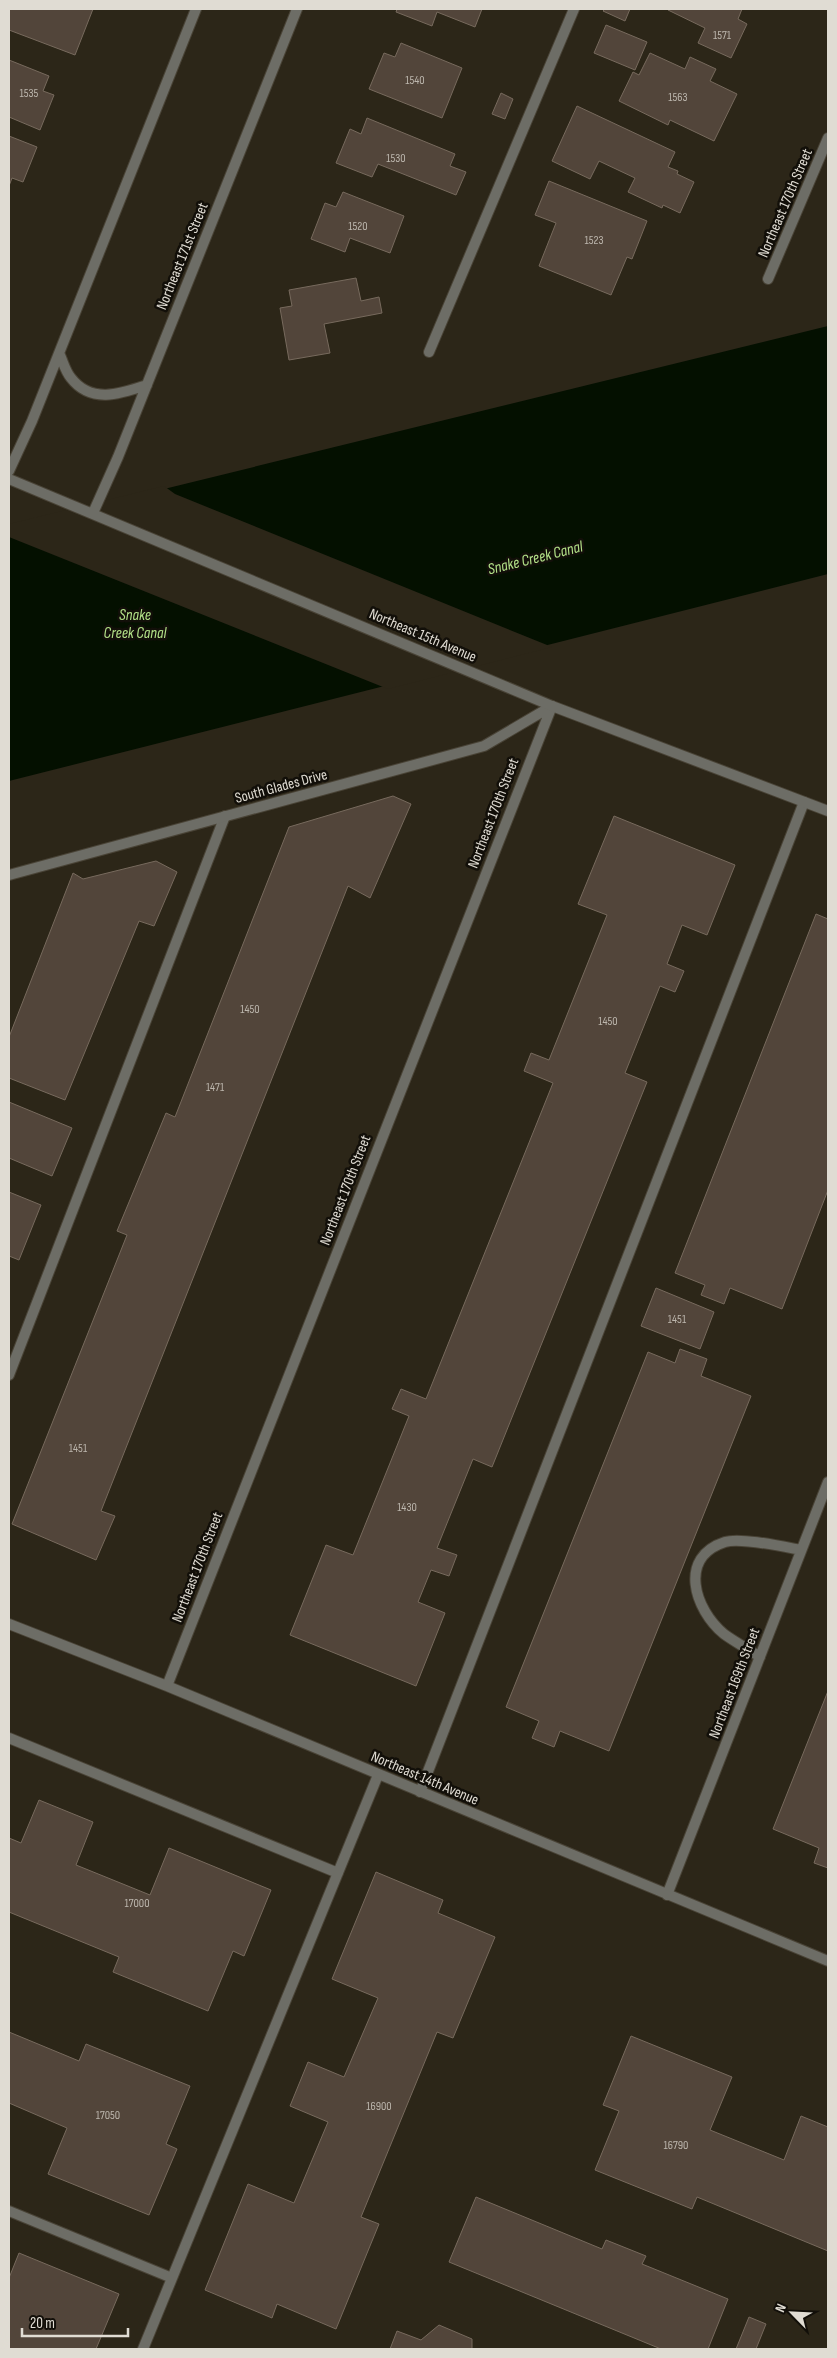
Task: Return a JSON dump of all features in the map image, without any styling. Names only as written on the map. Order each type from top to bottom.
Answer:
[{"type":"street","points":[[9,471],[32,421],[196,9]]},
{"type":"street","name":"Northeast 171st Street","points":[[93,513],[297,9]]},
{"type":"street","points":[[429,352],[574,9]]},
{"type":"street","name":"Northeast 170th Street","points":[[768,279],[828,138]]},
{"type":"street","points":[[59,353],[70,377],[81,389],[94,394],[108,396],[146,385]]},
{"type":"street","name":"Northeast 15th Avenue","points":[[9,479],[552,706],[828,811]]},
{"type":"street","name":"Northeast 170th Street","points":[[167,1686],[552,706]]},
{"type":"street","name":"South Glades Drive","points":[[9,875],[484,746],[552,706]]},
{"type":"street","points":[[420,1792],[804,802]]},
{"type":"street","points":[[9,1375],[225,816]]},
{"type":"street","name":"Northeast 169th Street","points":[[667,1895],[828,1482]]},
{"type":"street","points":[[760,1657],[723,1633],[703,1606],[695,1586],[696,1567],[706,1551],[727,1541],[766,1544],[802,1550]]},
{"type":"street","name":"Northeast 14th Avenue","points":[[9,1624],[167,1686],[828,1961]]},
{"type":"street","points":[[9,1738],[338,1873]]},
{"type":"street","points":[[143,2349],[378,1774]]},
{"type":"street","points":[[9,2211],[172,2278]]},
{"type":"water","name":"Snake Creek Canal","points":[[828,326],[828,574],[9,781],[9,527]]},
{"type":"pier","points":[[164,486],[175,494],[552,647],[388,689],[9,537],[9,524]]},
{"type":"building","points":[[9,9],[93,9],[75,55],[9,30]]},
{"type":"building","points":[[397,9],[482,9],[475,27],[437,12],[432,26],[396,12]]},
{"type":"building","points":[[605,9],[630,9],[625,21],[603,11]]},
{"type":"building","points":[[668,9],[742,9],[738,19],[747,24],[731,58],[698,43],[705,28]]},
{"type":"building","points":[[606,25],[647,42],[635,70],[594,53]]},
{"type":"building","points":[[401,43],[462,68],[442,118],[369,89],[384,53],[395,57]]},
{"type":"building","points":[[650,53],[685,69],[690,57],[716,69],[710,81],[737,94],[714,141],[670,120],[668,125],[619,101],[633,72],[639,75]]},
{"type":"building","points":[[9,60],[49,76],[43,91],[54,95],[40,130],[9,117]]},
{"type":"building","points":[[501,93],[513,99],[505,119],[492,114]]},
{"type":"building","points":[[577,106],[675,152],[668,167],[678,171],[677,174],[694,182],[680,213],[663,205],[662,208],[628,192],[635,178],[599,161],[590,179],[552,161]]},
{"type":"building","points":[[367,118],[455,154],[450,166],[466,172],[456,195],[378,164],[372,177],[336,163],[350,129],[361,134]]},
{"type":"building","points":[[9,136],[37,147],[23,182],[12,178],[9,186]]},
{"type":"building","points":[[549,181],[647,221],[632,259],[627,257],[611,295],[539,266],[556,223],[535,215]]},
{"type":"building","points":[[343,192],[404,216],[390,253],[350,238],[345,252],[311,239],[325,203],[336,207]]},
{"type":"building","points":[[356,278],[361,301],[379,297],[382,313],[324,324],[330,353],[289,360],[280,308],[292,306],[289,290]]},
{"type":"building","points":[[393,796],[411,804],[370,898],[348,886],[101,1511],[115,1516],[96,1560],[12,1524],[127,1235],[117,1231],[166,1113],[175,1117],[289,827]]},
{"type":"building","points":[[614,816],[735,865],[707,935],[682,925],[667,964],[684,971],[675,992],[660,986],[625,1073],[647,1082],[492,1467],[473,1459],[437,1548],[457,1555],[449,1576],[431,1570],[418,1602],[445,1613],[416,1686],[290,1635],[326,1545],[353,1555],[409,1416],[392,1409],[401,1389],[426,1399],[553,1083],[524,1071],[531,1053],[549,1060],[607,915],[578,904]]},
{"type":"building","points":[[156,861],[177,872],[154,926],[139,921],[65,1100],[9,1078],[9,1037],[73,873],[83,879]]},
{"type":"building","points":[[816,914],[828,919],[828,1190],[782,1309],[730,1288],[724,1304],[701,1295],[705,1285],[675,1273]]},
{"type":"building","points":[[9,1102],[72,1128],[52,1176],[9,1158]]},
{"type":"building","points":[[9,1192],[41,1205],[19,1260],[9,1256]]},
{"type":"building","points":[[656,1288],[714,1312],[700,1349],[641,1326]]},
{"type":"building","points":[[680,1349],[707,1359],[701,1376],[751,1396],[609,1751],[560,1731],[554,1747],[532,1738],[539,1721],[506,1707],[648,1352],[675,1363]]},
{"type":"building","points":[[828,1691],[828,1868],[814,1863],[819,1848],[773,1829]]},
{"type":"building","points":[[39,1800],[93,1822],[76,1865],[150,1895],[169,1848],[271,1890],[244,1956],[233,1951],[208,2011],[113,1972],[119,1957],[9,1912],[9,1838],[21,1843]]},
{"type":"building","points":[[376,1872],[443,1900],[438,1913],[495,1937],[453,2038],[437,2032],[361,2217],[379,2224],[336,2329],[277,2304],[272,2318],[205,2290],[248,2184],[294,2203],[328,2122],[290,2106],[308,2062],[344,2077],[378,1998],[332,1979]]},
{"type":"building","points":[[9,2032],[79,2061],[86,2044],[190,2086],[166,2144],[177,2149],[149,2215],[48,2174],[67,2128],[9,2103]]},
{"type":"building","points":[[631,2036],[732,2077],[710,2130],[784,2160],[801,2116],[828,2127],[828,2251],[697,2197],[692,2209],[595,2170],[619,2111],[603,2105]]},
{"type":"building","points":[[476,2197],[602,2249],[606,2240],[646,2256],[642,2264],[728,2299],[708,2349],[661,2349],[449,2262]]},
{"type":"building","points":[[19,2253],[119,2294],[96,2349],[9,2349],[9,2278]]},
{"type":"building","points":[[749,2317],[766,2324],[756,2349],[736,2349]]},
{"type":"building","points":[[439,2325],[472,2339],[472,2349],[390,2349],[397,2331],[421,2340]]}]
